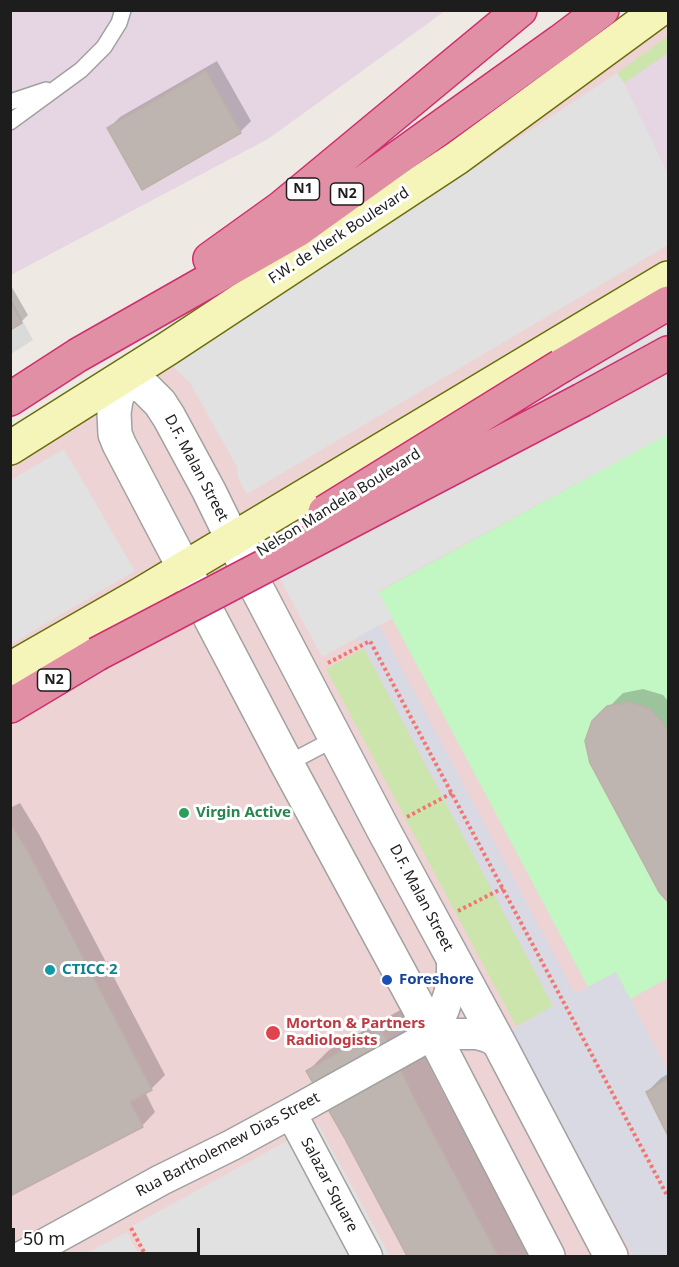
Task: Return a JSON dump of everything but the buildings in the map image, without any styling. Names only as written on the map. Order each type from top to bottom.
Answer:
[{"type":"highway","name":"N1","points":[[78,355],[280,207],[520,10]]},
{"type":"highway","name":"N2","points":[[10,399],[78,355],[296,231],[602,10]]},
{"type":"highway","name":"Nelson Mandela Boulevard","points":[[10,706],[561,366],[669,303]]},
{"type":"highway","points":[[97,654],[669,353]]},
{"type":"main road","name":"F.W. de Klerk Boulevard","points":[[10,448],[125,376],[457,158],[659,10]]},
{"type":"main road","points":[[10,669],[26,652],[184,568],[669,278]]},
{"type":"street","name":"D.F. Malan Street","points":[[125,376],[146,389],[170,417],[383,829],[611,1257]]},
{"type":"street","points":[[125,376],[114,413],[115,434],[119,444],[433,1034],[548,1257]]},
{"type":"street","points":[[433,1034],[450,991],[452,956]]},
{"type":"street","name":"Rua Bartholemew Dias Street","points":[[23,1257],[433,1034],[477,1034],[499,1043]]},
{"type":"street","name":"Salazar Square","points":[[291,1113],[367,1257]]},
{"type":"lane","points":[[10,122],[81,70],[104,47],[119,23],[123,10]]},
{"type":"lane","points":[[10,102],[60,86]]},
{"type":"lane","points":[[288,764],[336,738]]},
{"type":"path","points":[[303,675],[370,640],[669,1197]]},
{"type":"path","points":[[383,829],[452,793]]},
{"type":"path","points":[[434,923],[502,888]]},
{"type":"path","points":[[127,1221],[146,1257]]},
{"type":"shaded area","points":[[11,11],[445,11],[268,139],[11,275]]},
{"type":"shaded area","points":[[668,22],[668,1256],[11,1256],[11,465],[61,435]]},
{"type":"shaded area","points":[[668,53],[668,174],[624,83]]},
{"type":"shaded area","points":[[617,73],[668,174],[668,245],[247,494],[238,478],[237,467],[190,383],[173,367]]},
{"type":"shaded area","points":[[668,296],[668,434],[378,591],[393,618],[322,657],[261,544]]},
{"type":"shaded area","points":[[10,297],[33,340],[11,354],[10,354]]},
{"type":"shaded area","points":[[64,449],[135,571],[11,644],[11,480]]},
{"type":"shaded area","points":[[379,625],[575,994],[616,972],[668,1071],[668,1079],[646,1092],[668,1136],[668,1256],[633,1256],[511,1030],[553,1006],[358,637]]},
{"type":"shaded area","points":[[318,1124],[390,1256],[149,1256],[132,1226]]},
{"type":"shaded area","points":[[127,1232],[140,1256],[81,1256]]},
{"type":"green space","points":[[668,36],[668,53],[624,83],[617,73]]},
{"type":"green space","points":[[668,434],[668,978],[630,999],[615,973],[588,987],[378,592]]},
{"type":"green space","points":[[364,648],[554,1006],[516,1026],[326,669]]},
{"type":"place","name":"Virgin Active","points":[[184,813]]},
{"type":"place","name":"CTICC 2","points":[[50,970]]},
{"type":"place","name":"Foreshore","points":[[387,980]]},
{"type":"place","name":"Morton & Partners Radiologists","points":[[273,1033]]}]
